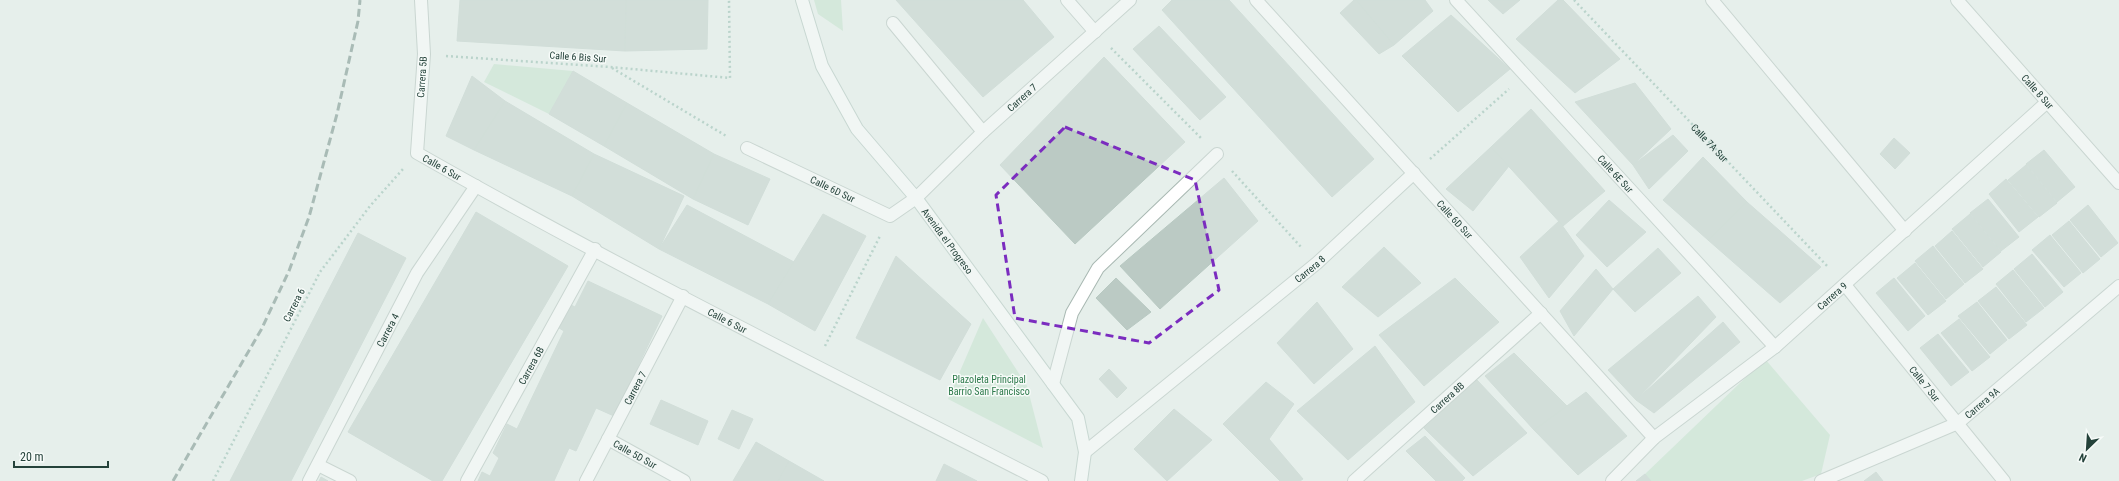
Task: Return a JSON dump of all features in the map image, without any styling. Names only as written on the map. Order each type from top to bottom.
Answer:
[{"type":"street","name":"Carrera 5B","points":[[417,153],[424,54],[421,0]]},
{"type":"street","name":"Avenida el Progreso","points":[[802,0],[822,66],[858,129],[916,198],[1078,418],[1085,452],[1081,481]]},
{"type":"street","points":[[1067,0],[1095,32]]},
{"type":"street","name":"Carrera 7","points":[[916,198],[982,132],[1130,0]]},
{"type":"street","name":"Calle 6D Sur","points":[[1256,0],[1654,438]]},
{"type":"street","name":"Calle 6E Sur","points":[[1456,0],[1526,74],[1775,347]]},
{"type":"street","points":[[1712,0],[1905,231]]},
{"type":"street","name":"Calle 8 Sur","points":[[1957,0],[2046,103],[2119,183]]},
{"type":"street","points":[[893,23],[982,132]]},
{"type":"street","name":"Carrera 9","points":[[1612,481],[1654,438],[1775,347],[2046,103]]},
{"type":"street","name":"Calle 6D Sur","points":[[747,148],[890,216]]},
{"type":"street","name":"Calle 6 Sur","points":[[417,153],[683,296],[1042,481]]},
{"type":"street","points":[[1054,384],[1072,313],[1098,268],[1217,154]]},
{"type":"street","name":"Carrera 8","points":[[1085,452],[1317,263],[1414,174]]},
{"type":"street","name":"Carrera 4","points":[[309,481],[417,274],[476,186]]},
{"type":"street","points":[[890,216],[916,198]]},
{"type":"street","name":"Carrera 6B","points":[[467,481],[595,249]]},
{"type":"street","name":"Calle 7 Sur","points":[[1845,285],[2004,481]]},
{"type":"street","name":"Carrera 9A","points":[[1821,481],[1958,423],[2119,286]]},
{"type":"street","name":"Carrera 7","points":[[586,481],[683,296]]},
{"type":"street","name":"Carrera 8B","points":[[1354,481],[1541,313]]},
{"type":"street","name":"Calle 5D Sur","points":[[608,439],[684,481]]},
{"type":"street","points":[[318,465],[350,481]]},
{"type":"path","name":"Calle 6 Bis Sur","points":[[424,54],[610,67],[730,78],[729,0]]},
{"type":"path","name":"Calle 7A Sur","points":[[1574,0],[1845,285]]},
{"type":"path","points":[[610,67],[747,148]]},
{"type":"path","points":[[1414,174],[1526,74]]},
{"type":"path","name":"Carrera 6","points":[[212,481],[320,272],[370,206],[417,153]]},
{"type":"path","points":[[815,365],[890,216]]},
{"type":"highlighted area","points":[[1065,127],[1195,180],[1219,290],[1149,343],[1015,318],[996,195]]},
{"type":"green space","points":[[814,0],[841,0],[843,31],[818,14]]},
{"type":"green space","points":[[494,64],[573,71],[549,114],[484,82]]},
{"type":"green space","name":"Plazoleta Principal Barrio San Francisco","points":[[983,318],[1027,386],[1043,448],[948,399]]},
{"type":"green space","points":[[1765,359],[1830,435],[1821,474],[1802,481],[1651,481],[1645,474]]},
{"type":"building","points":[[460,0],[626,0],[625,51],[457,41]]},
{"type":"building","points":[[626,0],[708,0],[707,49],[625,51]]},
{"type":"building","points":[[896,0],[1023,0],[1054,37],[983,97]]},
{"type":"building","points":[[1172,0],[1229,0],[1374,159],[1332,197],[1162,10]]},
{"type":"building","points":[[1354,0],[1356,0],[1394,45],[1379,54],[1340,13]]},
{"type":"building","points":[[1356,0],[1425,0],[1433,11],[1394,45]]},
{"type":"building","points":[[1488,0],[1520,0],[1503,14]]},
{"type":"building","points":[[1558,0],[1563,0],[1620,59],[1575,93],[1516,39]]},
{"type":"building","points":[[1451,15],[1510,69],[1458,112],[1402,56]]},
{"type":"building","points":[[1159,26],[1226,97],[1200,120],[1133,49]]},
{"type":"building","points":[[1104,57],[1185,142],[1075,244],[1000,165]]},
{"type":"building","points":[[573,71],[627,103],[604,146],[549,114]]},
{"type":"building","points":[[472,76],[505,101],[474,150],[446,136]]},
{"type":"building","points":[[1635,83],[1671,129],[1633,165],[1575,102]]},
{"type":"building","points":[[505,101],[594,154],[572,196],[474,150]]},
{"type":"building","points":[[627,103],[714,154],[693,199],[604,146]]},
{"type":"building","points":[[1531,109],[1605,191],[1563,226],[1491,147]]},
{"type":"building","points":[[1673,135],[1688,151],[1649,189],[1633,165]]},
{"type":"building","points":[[1894,138],[1910,153],[1895,169],[1880,154]]},
{"type":"building","points":[[1491,147],[1509,166],[1473,211],[1446,189]]},
{"type":"building","points":[[2044,150],[2075,187],[2057,202],[2026,164]]},
{"type":"building","points":[[594,154],[684,196],[659,249],[572,196]]},
{"type":"building","points":[[714,154],[770,179],[748,225],[693,199]]},
{"type":"building","points":[[1703,157],[1747,202],[1708,240],[1663,200]]},
{"type":"building","points":[[2026,165],[2057,203],[2039,217],[2008,180]]},
{"type":"building","points":[[1224,178],[1258,221],[1160,309],[1120,266]]},
{"type":"building","points":[[2006,179],[2038,217],[2019,232],[1989,194]]},
{"type":"building","points":[[1988,199],[2019,237],[2001,251],[1970,213]]},
{"type":"building","points":[[1609,200],[1646,232],[1607,267],[1576,235]]},
{"type":"building","points":[[1747,202],[1821,267],[1780,303],[1708,240]]},
{"type":"building","points":[[687,205],[794,262],[768,304],[659,249]]},
{"type":"building","points":[[2088,205],[2118,243],[2101,257],[2070,220]]},
{"type":"building","points":[[476,212],[568,266],[442,481],[433,481],[348,432]]},
{"type":"building","points":[[823,214],[866,236],[815,331],[768,304]]},
{"type":"building","points":[[1970,214],[2001,252],[1983,267],[1952,229]]},
{"type":"building","points":[[1559,221],[1584,256],[1549,298],[1520,257]]},
{"type":"building","points":[[2069,221],[2100,259],[2083,273],[2052,235]]},
{"type":"building","points":[[1952,231],[1983,269],[1965,283],[1935,246]]},
{"type":"building","points":[[358,233],[406,258],[291,481],[230,481]]},
{"type":"building","points":[[2050,235],[2081,273],[2064,287],[2032,250]]},
{"type":"building","points":[[1933,246],[1964,284],[1946,299],[1915,261]]},
{"type":"building","points":[[1384,247],[1421,283],[1378,317],[1342,287]]},
{"type":"building","points":[[1658,248],[1681,273],[1635,312],[1613,289]]},
{"type":"building","points":[[2032,254],[2063,292],[2045,307],[2014,269]]},
{"type":"building","points":[[896,256],[971,324],[940,380],[856,338]]},
{"type":"building","points":[[1915,263],[1946,301],[1928,315],[1897,278]]},
{"type":"building","points":[[1596,269],[1613,289],[1574,336],[1560,311]]},
{"type":"building","points":[[2013,270],[2044,308],[2026,322],[1996,284]]},
{"type":"building","points":[[1116,278],[1151,312],[1127,330],[1096,298]]},
{"type":"building","points":[[1455,278],[1499,322],[1424,386],[1379,335]]},
{"type":"building","points":[[1894,278],[1925,316],[1908,331],[1876,293]]},
{"type":"building","points":[[588,281],[662,316],[614,416],[596,408],[576,451],[569,448],[554,481],[478,481],[482,472],[490,476],[499,458],[493,453],[507,424],[517,429],[564,331],[556,326],[567,303],[575,307]]},
{"type":"building","points":[[1996,287],[2027,325],[2009,339],[1978,301]]},
{"type":"building","points":[[1698,296],[1716,317],[1636,400],[1608,370]]},
{"type":"building","points":[[1317,302],[1353,349],[1314,384],[1277,343]]},
{"type":"building","points":[[1977,302],[2007,340],[1990,354],[1958,316]]},
{"type":"building","points":[[1959,319],[1990,357],[1972,371],[1941,333]]},
{"type":"building","points":[[1723,322],[1740,342],[1654,413],[1636,400]]},
{"type":"building","points":[[1938,334],[1969,372],[1951,386],[1920,348]]},
{"type":"building","points":[[1375,346],[1415,402],[1348,460],[1297,411]]},
{"type":"building","points":[[1514,353],[1567,406],[1534,430],[1485,376]]},
{"type":"building","points":[[1109,369],[1127,388],[1117,398],[1099,379]]},
{"type":"building","points":[[1477,380],[1527,433],[1473,476],[1424,428]]},
{"type":"building","points":[[1266,382],[1294,404],[1269,439],[1303,479],[1300,481],[1280,481],[1223,424]]},
{"type":"building","points":[[1586,392],[1627,436],[1578,475],[1534,430]]},
{"type":"building","points":[[661,400],[708,421],[698,445],[650,424]]},
{"type":"building","points":[[1174,409],[1212,440],[1167,481],[1134,449]]},
{"type":"building","points":[[732,410],[753,419],[739,449],[718,439]]},
{"type":"building","points":[[1425,436],[1465,478],[1462,481],[1436,481],[1406,451]]},
{"type":"building","points":[[756,442],[789,461],[778,481],[733,481]]},
{"type":"building","points":[[789,461],[824,481],[778,481]]},
{"type":"building","points":[[944,464],[977,481],[936,481]]},
{"type":"building","points":[[1876,472],[1883,481],[1864,481]]},
{"type":"building","points":[[1645,474],[1651,481],[1636,481]]},
{"type":"building","points":[[321,477],[328,481],[319,481]]},
{"type":"railway","points":[[173,481],[261,330],[289,271],[309,217],[337,114],[358,21],[360,0]]}]
